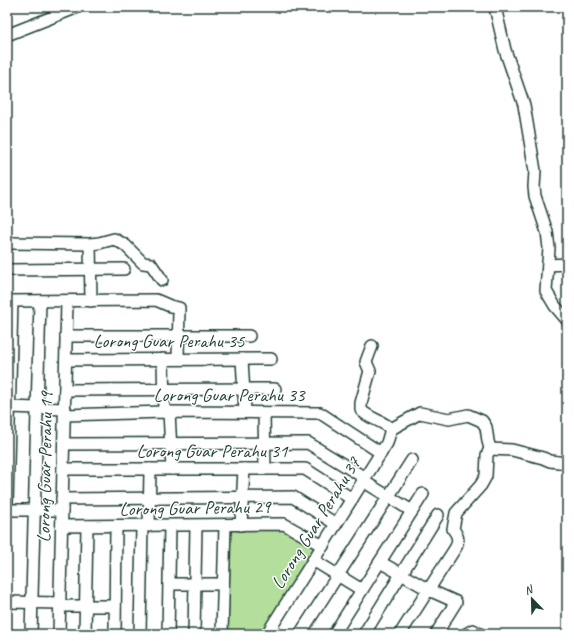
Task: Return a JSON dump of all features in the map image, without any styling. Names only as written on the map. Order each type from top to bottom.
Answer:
[{"type":"street","points":[[7,36],[78,7]]},
{"type":"street","points":[[495,7],[505,50],[524,105],[535,171],[535,196],[547,232],[549,248],[546,291],[555,306],[567,320]]},
{"type":"street","points":[[7,243],[94,243],[114,238],[125,245],[143,263],[151,264],[162,280]]},
{"type":"street","points":[[91,301],[90,269],[94,243]]},
{"type":"street","points":[[548,265],[567,264]]},
{"type":"street","points":[[7,270],[124,269]]},
{"type":"street","points":[[7,505],[9,301],[156,300],[179,308],[180,336],[178,360]]},
{"type":"street","points":[[32,634],[40,301]]},
{"type":"street","name":"Lorong Guar Perahu 19","points":[[59,634],[67,301]]},
{"type":"street","points":[[66,336],[249,336]]},
{"type":"street","points":[[372,346],[366,362],[370,371],[361,403],[361,410],[364,414],[385,423],[391,430],[420,412],[449,418],[468,415],[482,421],[486,427],[490,449],[487,455],[486,476],[481,486],[456,513],[453,529],[458,536],[456,547],[400,634]]},
{"type":"street","points":[[242,359],[245,412]]},
{"type":"street","name":"Lorong Guar Perahu 35","points":[[66,360],[271,359]]},
{"type":"street","points":[[163,360],[164,390],[171,444],[172,469]]},
{"type":"street","points":[[65,390],[275,388]]},
{"type":"street","name":"Lorong Guar Perahu 33","points":[[9,408],[65,412],[320,413],[381,453]]},
{"type":"street","points":[[264,413],[265,469]]},
{"type":"street","name":"Lorong Guar Perahu 37","points":[[267,634],[381,453],[387,443],[391,430]]},
{"type":"street","points":[[64,444],[308,442],[412,511]]},
{"type":"street","points":[[490,449],[512,450],[550,461],[567,463]]},
{"type":"street","points":[[300,634],[412,460]]},
{"type":"street","name":"Lorong Guar Perahu 31","points":[[63,469],[305,469],[352,499]]},
{"type":"street","points":[[140,634],[146,526],[150,498],[150,469]]},
{"type":"street","points":[[242,525],[244,469]]},
{"type":"street","points":[[334,634],[423,494]]},
{"type":"street","points":[[7,510],[35,510],[62,504],[150,498],[294,497],[336,524]]},
{"type":"street","points":[[364,634],[438,515]]},
{"type":"street","name":"Lorong Guar Perahu 29","points":[[62,526],[116,527],[284,524],[323,546]]},
{"type":"street","points":[[222,634],[225,525]]},
{"type":"street","points":[[85,634],[87,526]]},
{"type":"street","points":[[168,634],[170,526]]},
{"type":"street","points":[[194,634],[196,526]]},
{"type":"street","points":[[115,634],[116,527]]},
{"type":"street","points":[[313,560],[362,590]]},
{"type":"street","points":[[380,562],[428,590],[456,602],[436,634]]},
{"type":"street","points":[[169,584],[223,584]]},
{"type":"street","points":[[7,602],[60,603],[64,606],[115,606]]},
{"type":"street","points":[[466,634],[473,630],[480,634]]},
{"type":"green space","points":[[283,528],[316,547],[260,634],[228,634],[231,529]]}]
